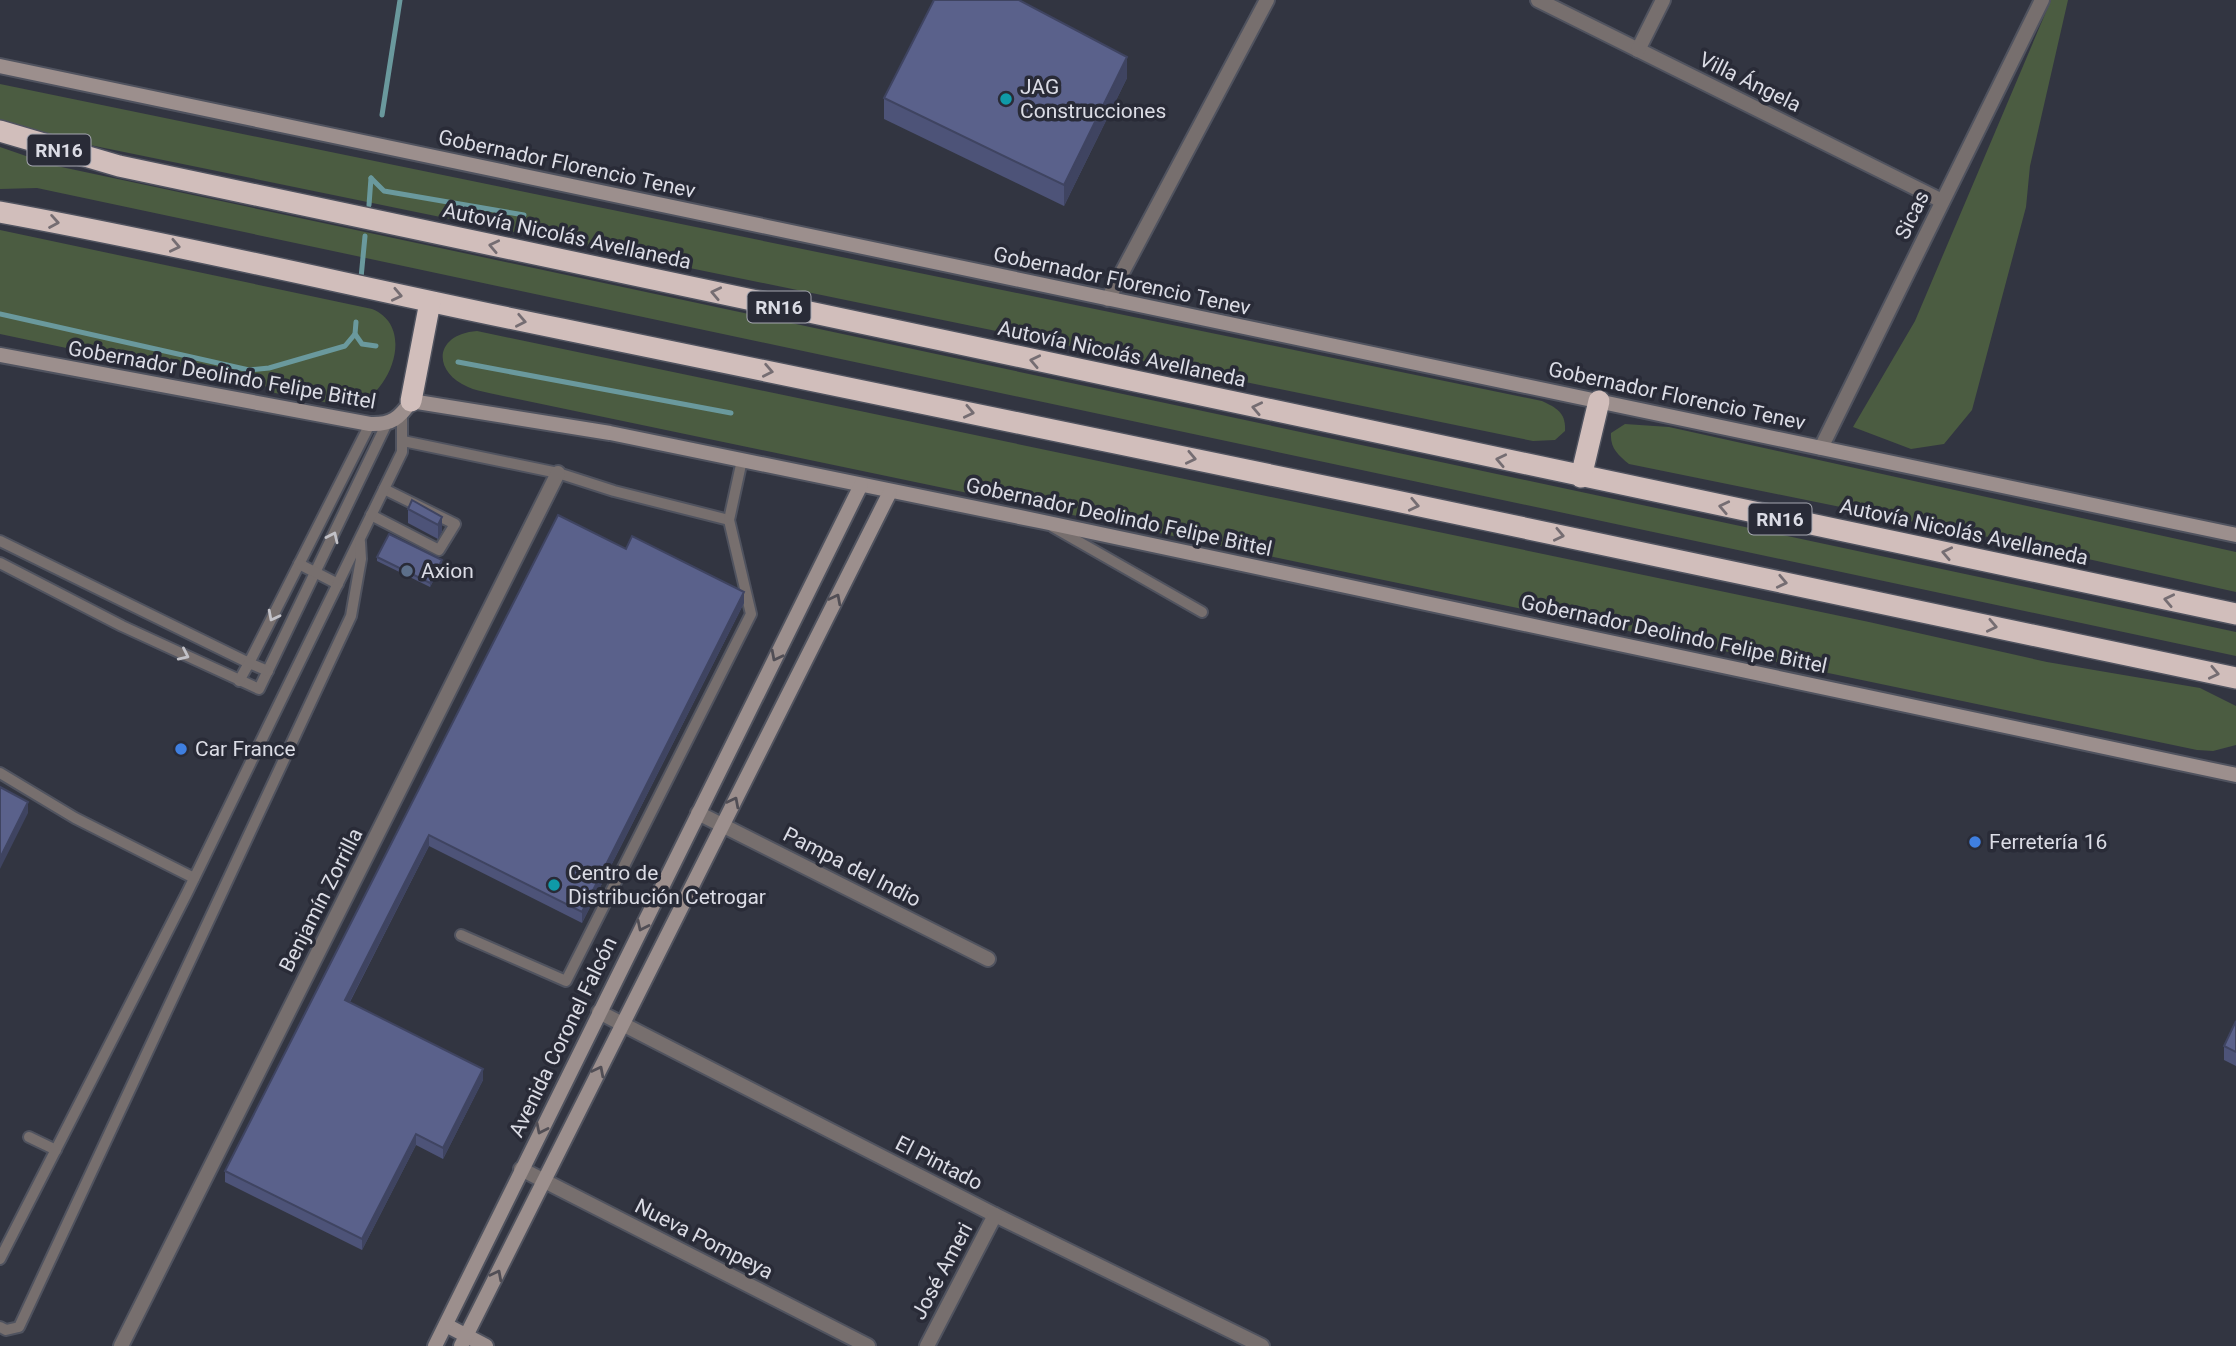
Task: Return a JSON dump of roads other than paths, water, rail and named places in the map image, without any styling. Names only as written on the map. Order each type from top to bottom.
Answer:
[{"type":"highway","name":"Autovía Nicolás Avellaneda","points":[[0,131],[26,141],[119,166],[2236,614]]},
{"type":"highway","points":[[0,212],[108,232],[430,302],[902,397],[2236,678]]},
{"type":"highway","points":[[407,408],[430,302]]},
{"type":"highway","points":[[1581,477],[1599,401]]},
{"type":"street","points":[[1108,299],[1267,0]]},
{"type":"street","name":"Villa Ángela","points":[[1538,0],[1942,201]]},
{"type":"street","points":[[1638,50],[1663,0]]},
{"type":"street","name":"Sicas","points":[[1821,448],[2042,0]]},
{"type":"street","name":"Gobernador Florencio Tenev","points":[[0,66],[2236,536]]},
{"type":"street","name":"Gobernador Deolindo Felipe Bittel","points":[[0,355],[370,424],[386,425],[407,408],[610,433],[1044,522],[2236,775]]},
{"type":"street","name":"Benjamín Zorrilla","points":[[121,1346],[558,473]]},
{"type":"street","name":"Avenida Coronel Falcón","points":[[435,1346],[861,485]]},
{"type":"street","points":[[464,1341],[890,492]]},
{"type":"street","name":"Pampa del Indio","points":[[698,813],[988,959]]},
{"type":"street","name":"El Pintado","points":[[599,1012],[995,1216],[1262,1346]]},
{"type":"street","name":"Nueva Pompeya","points":[[521,1169],[868,1346]]},
{"type":"street","name":"José Ameri","points":[[927,1346],[995,1216]]},
{"type":"street","points":[[446,1325],[464,1341],[486,1346]]},
{"type":"lane","points":[[0,1259],[194,878],[402,452],[407,408]]},
{"type":"lane","points":[[239,681],[370,424]]},
{"type":"lane","points":[[259,689],[386,425]]},
{"type":"lane","points":[[403,442],[558,473],[614,491],[729,520]]},
{"type":"lane","points":[[461,936],[566,981],[751,614],[729,520],[743,460]]},
{"type":"lane","points":[[371,515],[439,550],[455,524],[384,489]]},
{"type":"lane","points":[[1044,522],[1202,612]]},
{"type":"lane","points":[[0,1327],[6,1330],[19,1327],[351,616],[361,559],[360,538]]},
{"type":"lane","points":[[268,671],[131,608],[4,543],[0,563],[122,626],[281,699]]},
{"type":"lane","points":[[299,564],[338,584]]},
{"type":"lane","points":[[41,584],[50,567]]},
{"type":"lane","points":[[80,604],[89,587]]},
{"type":"lane","points":[[122,626],[131,608]]},
{"type":"lane","points":[[0,773],[37,792],[75,818],[194,878]]},
{"type":"lane","points":[[29,1137],[56,1150]]},
{"type":"waterway","points":[[382,115],[400,0]]},
{"type":"waterway","points":[[371,178],[384,191],[524,215]]},
{"type":"waterway","points":[[369,205],[371,178]]},
{"type":"waterway","points":[[361,278],[365,236]]},
{"type":"waterway","points":[[0,314],[249,370],[269,368],[345,346],[355,334],[356,322]]},
{"type":"waterway","points":[[355,334],[362,344],[376,346]]},
{"type":"waterway","points":[[458,362],[731,413]]},
{"type":"place","name":"JAG Construcciones","points":[[1006,99]]},
{"type":"place","name":"Axion","points":[[407,571]]},
{"type":"place","name":"Car France","points":[[181,749]]},
{"type":"place","name":"Ferretería 16","points":[[1975,842]]},
{"type":"place","name":"Centro de Distribución Cetrogar","points":[[554,885]]}]
